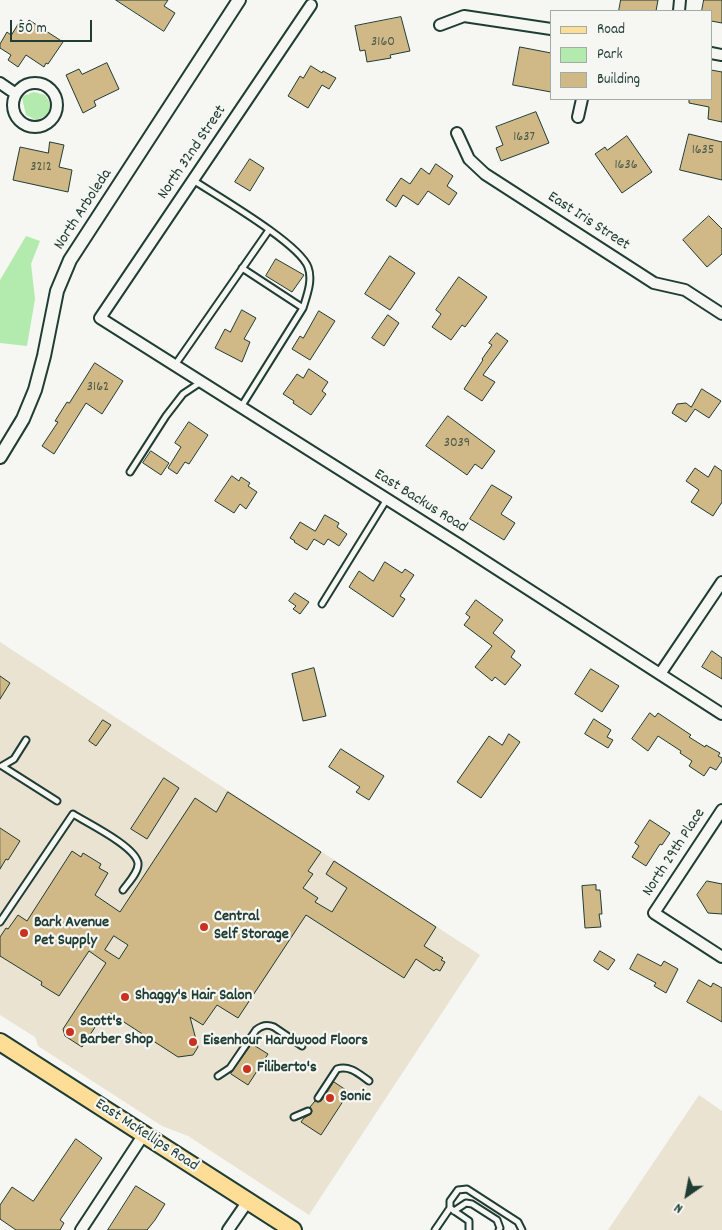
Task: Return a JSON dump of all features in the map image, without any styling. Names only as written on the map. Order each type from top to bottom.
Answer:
[{"type":"main road","name":"East McKellips Road","points":[[0,1042],[293,1230]]},
{"type":"street","name":"North Arboleda","points":[[0,457],[23,419],[35,390],[57,291],[70,260],[239,0]]},
{"type":"street","name":"North 32nd Street","points":[[100,318],[311,4]]},
{"type":"street","points":[[440,25],[464,16],[550,29]]},
{"type":"street","points":[[0,83],[16,94]]},
{"type":"street","points":[[34,84],[47,87],[57,104],[53,118],[40,126],[26,125],[15,114],[13,107],[16,94],[27,85],[34,84]]},
{"type":"street","points":[[578,117],[582,100]]},
{"type":"street","name":"East Iris Street","points":[[457,133],[469,159],[485,174],[654,283],[685,290],[722,314]]},
{"type":"street","name":"East Backus Road","points":[[100,318],[722,714]]},
{"type":"street","points":[[660,674],[722,582]]},
{"type":"street","name":"North 29th Place","points":[[722,810],[654,913],[722,957]]},
{"type":"street","points":[[81,1230],[144,1134]]},
{"type":"street","points":[[228,1230],[248,1201]]},
{"type":"lane","points":[[193,180],[269,230],[299,254],[308,266],[310,278],[303,308],[241,407]]},
{"type":"lane","points":[[175,366],[269,230]]},
{"type":"lane","points":[[242,268],[303,308]]},
{"type":"lane","points":[[130,472],[166,416],[183,394],[201,382]]},
{"type":"lane","points":[[322,604],[387,499]]},
{"type":"lane","points":[[26,740],[14,759],[1,766],[57,801]]},
{"type":"lane","points":[[0,922],[73,814],[125,846],[136,858],[137,869],[123,890]]},
{"type":"lane","points":[[218,1076],[228,1071],[256,1030],[262,1026],[270,1025],[274,1027],[302,1046]]},
{"type":"lane","points":[[318,1098],[337,1069],[350,1068],[369,1081]]},
{"type":"lane","points":[[294,1117],[308,1111]]},
{"type":"lane","points":[[469,1230],[469,1221],[452,1210],[450,1201],[458,1190],[467,1189],[518,1222],[522,1230]]},
{"type":"lane","points":[[435,1230],[452,1210],[466,1203],[472,1204],[497,1220],[499,1230]]},
{"type":"shaded area","points":[[0,642],[480,955],[309,1215],[188,1136],[162,1126],[38,1046],[35,1037],[0,1015]]},
{"type":"shaded area","points":[[699,1095],[722,1111],[722,1230],[608,1230]]},
{"type":"green space","points":[[34,92],[45,95],[50,105],[49,111],[45,116],[36,120],[26,115],[22,98]]},
{"type":"green space","points":[[26,236],[40,241],[31,264],[35,299],[27,346],[0,343],[0,280]]},
{"type":"building","points":[[116,0],[168,0],[164,6],[175,13],[164,31]]},
{"type":"building","points":[[621,0],[658,0],[656,10],[619,10]]},
{"type":"building","points":[[704,0],[722,0],[722,23],[712,21],[712,10],[702,10]]},
{"type":"building","points":[[401,17],[410,51],[390,55],[391,58],[367,62],[365,50],[360,51],[355,26]]},
{"type":"building","points":[[21,20],[26,24],[29,20],[63,42],[44,67],[26,55],[18,67],[8,60],[11,55],[0,48],[0,44],[7,32],[11,35]]},
{"type":"building","points":[[520,47],[550,53],[550,92],[513,85]]},
{"type":"building","points":[[107,63],[119,89],[94,101],[96,106],[83,113],[66,75],[79,69],[82,74]]},
{"type":"building","points":[[311,66],[322,73],[323,71],[336,78],[329,89],[322,85],[308,108],[288,96],[300,76],[303,78]]},
{"type":"building","points":[[712,70],[722,72],[722,122],[708,119],[709,107],[689,103],[689,100],[712,100]]},
{"type":"building","points":[[536,112],[549,143],[501,161],[496,148],[503,145],[496,127]]},
{"type":"building","points":[[689,134],[722,142],[722,180],[680,170]]},
{"type":"building","points":[[627,136],[652,172],[622,193],[595,154],[605,147],[607,150]]},
{"type":"building","points":[[50,142],[64,145],[59,167],[72,170],[68,192],[13,180],[20,147],[48,153]]},
{"type":"building","points":[[250,159],[264,168],[250,191],[235,182]]},
{"type":"building","points":[[436,164],[453,176],[447,186],[457,193],[449,205],[428,191],[418,205],[403,195],[396,207],[386,200],[401,178],[410,184],[421,168],[429,174]]},
{"type":"building","points":[[709,216],[722,229],[722,254],[707,267],[683,240]]},
{"type":"building","points":[[390,256],[415,273],[390,310],[365,294]]},
{"type":"building","points":[[276,259],[304,275],[292,292],[266,276]]},
{"type":"building","points":[[459,277],[487,297],[465,327],[462,325],[451,340],[432,327],[441,314],[436,310]]},
{"type":"building","points":[[242,310],[256,318],[244,339],[250,342],[242,362],[215,348],[225,329],[230,332]]},
{"type":"building","points":[[319,311],[335,321],[310,360],[292,349],[300,336],[303,338]]},
{"type":"building","points":[[388,315],[399,323],[384,346],[372,338]]},
{"type":"building","points":[[497,333],[508,341],[483,375],[495,382],[482,401],[464,389],[492,345],[489,343]]},
{"type":"building","points":[[95,363],[123,381],[102,414],[86,403],[54,454],[42,446],[58,422],[55,421],[67,402],[69,403]]},
{"type":"building","points":[[309,369],[328,382],[322,391],[326,394],[311,415],[283,394],[297,374],[303,378]]},
{"type":"building","points":[[702,389],[721,401],[709,418],[695,409],[686,422],[672,413],[677,404],[686,403],[691,407]]},
{"type":"building","points":[[448,416],[495,451],[482,469],[475,464],[467,475],[426,446]]},
{"type":"building","points":[[189,422],[208,435],[189,464],[185,462],[177,474],[168,468],[181,447],[175,443]]},
{"type":"building","points":[[151,451],[169,463],[161,475],[143,463]]},
{"type":"building","points":[[715,466],[722,471],[722,502],[713,516],[691,502],[699,490],[686,481],[695,468],[708,477]]},
{"type":"building","points":[[232,476],[239,481],[241,477],[250,483],[248,486],[257,492],[246,509],[240,504],[234,513],[215,501]]},
{"type":"building","points":[[492,485],[512,497],[501,514],[515,523],[504,540],[470,519]]},
{"type":"building","points":[[325,515],[339,523],[337,527],[347,534],[339,546],[328,539],[324,545],[314,539],[307,550],[290,538],[300,522],[315,531]]},
{"type":"building","points":[[385,562],[402,573],[405,569],[414,575],[400,596],[405,599],[393,617],[349,587],[359,571],[373,581]]},
{"type":"building","points":[[295,593],[309,602],[300,614],[293,609],[296,606],[289,601]]},
{"type":"building","points":[[476,600],[503,620],[493,633],[515,651],[511,657],[521,665],[505,685],[495,677],[492,681],[475,667],[492,646],[464,625],[470,617],[466,614]]},
{"type":"building","points":[[712,651],[722,658],[722,679],[702,667]]},
{"type":"building","points":[[314,668],[326,716],[303,721],[292,674]]},
{"type":"building","points":[[591,669],[619,686],[602,712],[575,694]]},
{"type":"building","points":[[0,676],[10,683],[0,699]]},
{"type":"building","points":[[650,713],[655,717],[658,713],[691,735],[689,737],[705,747],[706,745],[720,753],[718,756],[722,758],[722,761],[716,770],[710,767],[704,776],[689,766],[692,761],[680,753],[681,751],[658,736],[648,751],[632,739]]},
{"type":"building","points":[[594,719],[611,730],[607,737],[613,740],[608,748],[585,734]]},
{"type":"building","points":[[103,720],[111,725],[96,746],[89,741]]},
{"type":"building","points":[[509,734],[520,742],[481,798],[457,782],[489,736],[502,745]]},
{"type":"building","points":[[341,749],[384,776],[369,800],[356,792],[360,787],[329,767]]},
{"type":"building","points":[[164,778],[179,788],[147,839],[131,829]]},
{"type":"building","points":[[228,792],[321,852],[308,871],[313,874],[303,888],[318,898],[315,902],[332,912],[347,888],[326,874],[334,861],[436,927],[424,946],[443,958],[441,960],[445,962],[440,971],[436,969],[434,971],[416,959],[404,978],[306,915],[238,1018],[217,1005],[203,1025],[190,1017],[198,1047],[193,1055],[178,1057],[110,1013],[107,1018],[103,1015],[82,1047],[65,1036],[63,1029],[106,963],[89,951],[59,996],[41,985],[42,982],[0,956],[0,937],[6,928],[8,929],[18,915],[27,921],[72,851],[81,857],[83,853],[101,864],[99,868],[108,873],[95,895],[120,912],[195,798],[216,812]],"holes":[[[114,936],[128,945],[119,959],[105,950]]]},
{"type":"building","points":[[650,820],[670,833],[662,845],[660,844],[646,866],[632,857],[639,846],[635,843]]},
{"type":"building","points":[[0,828],[20,841],[0,869]]},
{"type":"building","points":[[707,881],[722,884],[722,914],[708,913],[697,895]]},
{"type":"building","points":[[596,885],[596,890],[600,890],[602,914],[599,914],[601,927],[585,928],[582,886]]},
{"type":"building","points":[[600,951],[615,960],[608,970],[594,961]]},
{"type":"building","points":[[638,954],[661,966],[664,961],[678,969],[666,993],[654,986],[656,983],[630,969]]},
{"type":"building","points":[[699,980],[711,987],[713,983],[722,988],[722,1022],[687,1002]]},
{"type":"building","name":"Filiberto's","points":[[252,1044],[268,1054],[248,1085],[231,1074]]},
{"type":"building","points":[[334,1082],[349,1092],[321,1135],[301,1122],[311,1114],[310,1107],[315,1101],[321,1101]]},
{"type":"building","points":[[76,1139],[102,1158],[60,1220],[64,1223],[60,1230],[16,1230],[0,1219],[0,1205],[12,1187],[33,1201]]},
{"type":"building","points":[[136,1186],[165,1204],[155,1220],[147,1230],[108,1230]]},
{"type":"place","name":"Central Self Storage","points":[[204,927]]},
{"type":"place","name":"Bark Avenue Pet Supply","points":[[24,933]]},
{"type":"place","name":"Shaggy's Hair Salon","points":[[125,997]]},
{"type":"place","name":"Scott's Barber Shop","points":[[70,1032]]},
{"type":"place","name":"Eisenhour Hardwood Floors","points":[[193,1042]]},
{"type":"place","name":"Filiberto's","points":[[247,1069]]},
{"type":"place","name":"Sonic","points":[[330,1098]]}]
